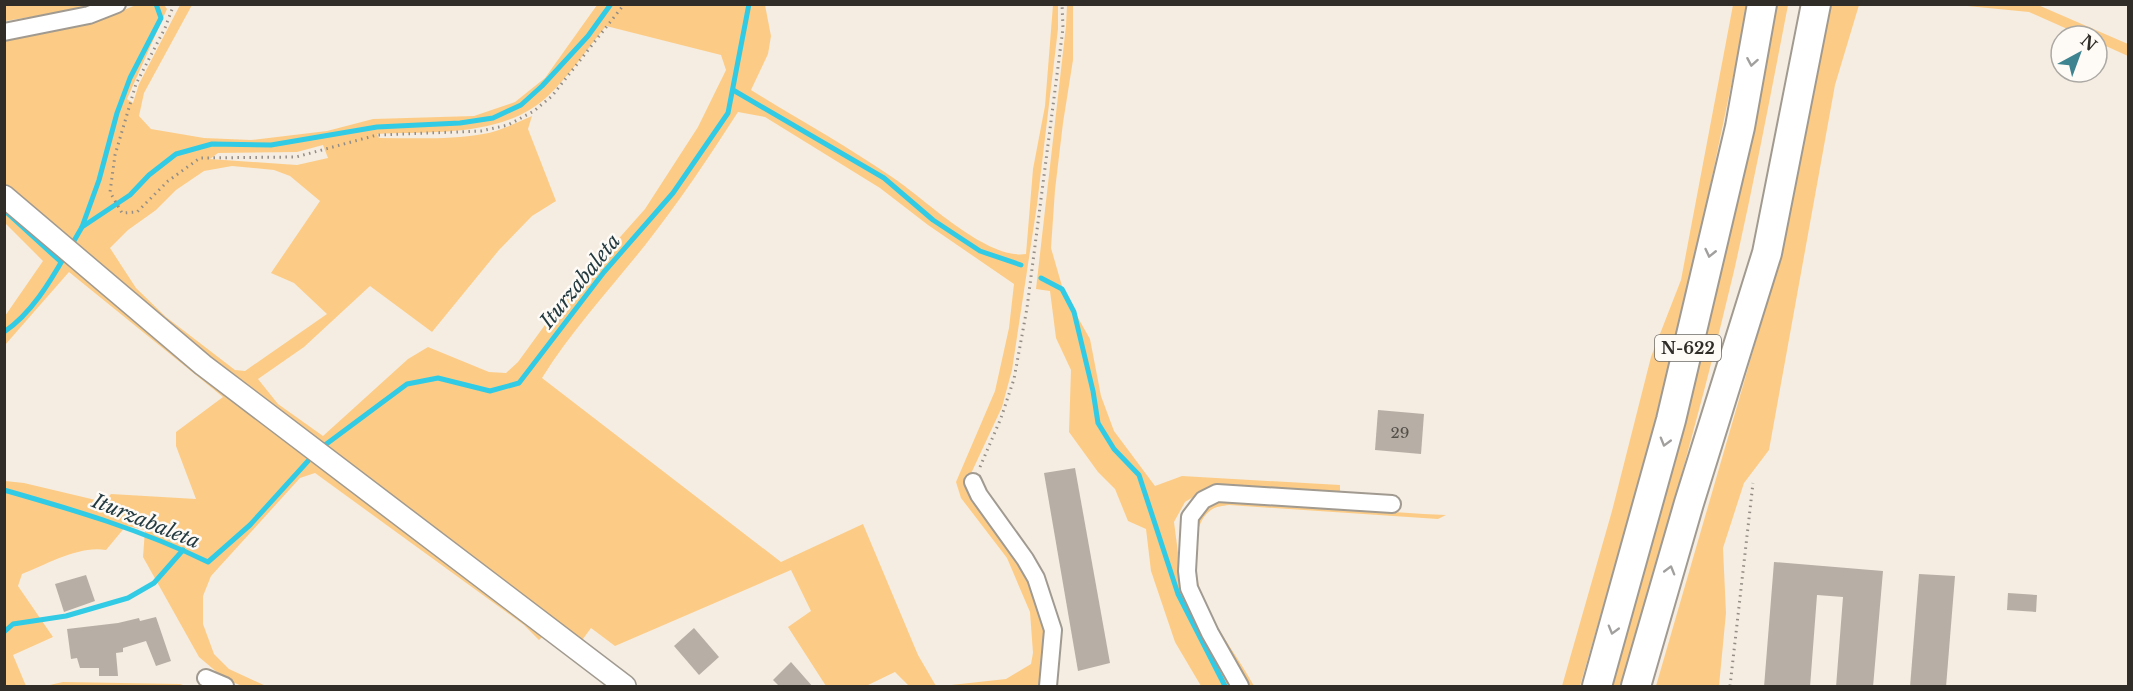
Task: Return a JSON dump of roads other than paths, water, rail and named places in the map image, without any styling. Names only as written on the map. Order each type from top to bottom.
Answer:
[{"type":"highway","name":"N-622","points":[[1597,687],[1671,420],[1740,127],[1762,4]]},
{"type":"highway","name":"N-622","points":[[1636,687],[1689,503],[1772,162],[1801,4]]},
{"type":"highway","points":[[1689,503],[1767,253],[1816,4]]},
{"type":"street","points":[[4,32],[89,15],[117,4]]},
{"type":"street","points":[[4,196],[222,380],[625,687]]},
{"type":"street","points":[[973,482],[979,495],[1036,578],[1053,630],[1048,687]]},
{"type":"street","points":[[1240,687],[1210,633],[1189,588],[1187,572],[1190,517],[1203,500],[1217,493],[1392,504]]},
{"type":"street","points":[[206,678],[225,687]]},
{"type":"waterway","points":[[82,227],[130,78],[161,18],[156,4]]},
{"type":"waterway","points":[[71,246],[82,227],[130,195],[149,175],[176,154],[212,144],[271,145],[377,127],[460,123],[493,118],[521,105],[542,86],[588,36],[611,4]]},
{"type":"waterway","name":"Iturzabaleta","points":[[325,445],[407,384],[438,378],[490,391],[519,383],[604,272],[673,193],[728,113],[749,4]]},
{"type":"waterway","points":[[733,90],[884,178],[933,220],[980,251],[1021,265]]},
{"type":"waterway","points":[[4,210],[61,262]]},
{"type":"waterway","points":[[4,332],[31,307],[66,254]]},
{"type":"waterway","points":[[1041,278],[1062,289],[1074,312],[1093,391],[1098,423],[1114,449],[1139,475],[1178,594],[1225,686]]},
{"type":"waterway","name":"Iturzabaleta","points":[[4,490],[133,530],[208,562],[250,525],[308,461]]},
{"type":"waterway","points":[[4,632],[13,624],[66,616],[128,598],[154,583],[183,550]]}]
